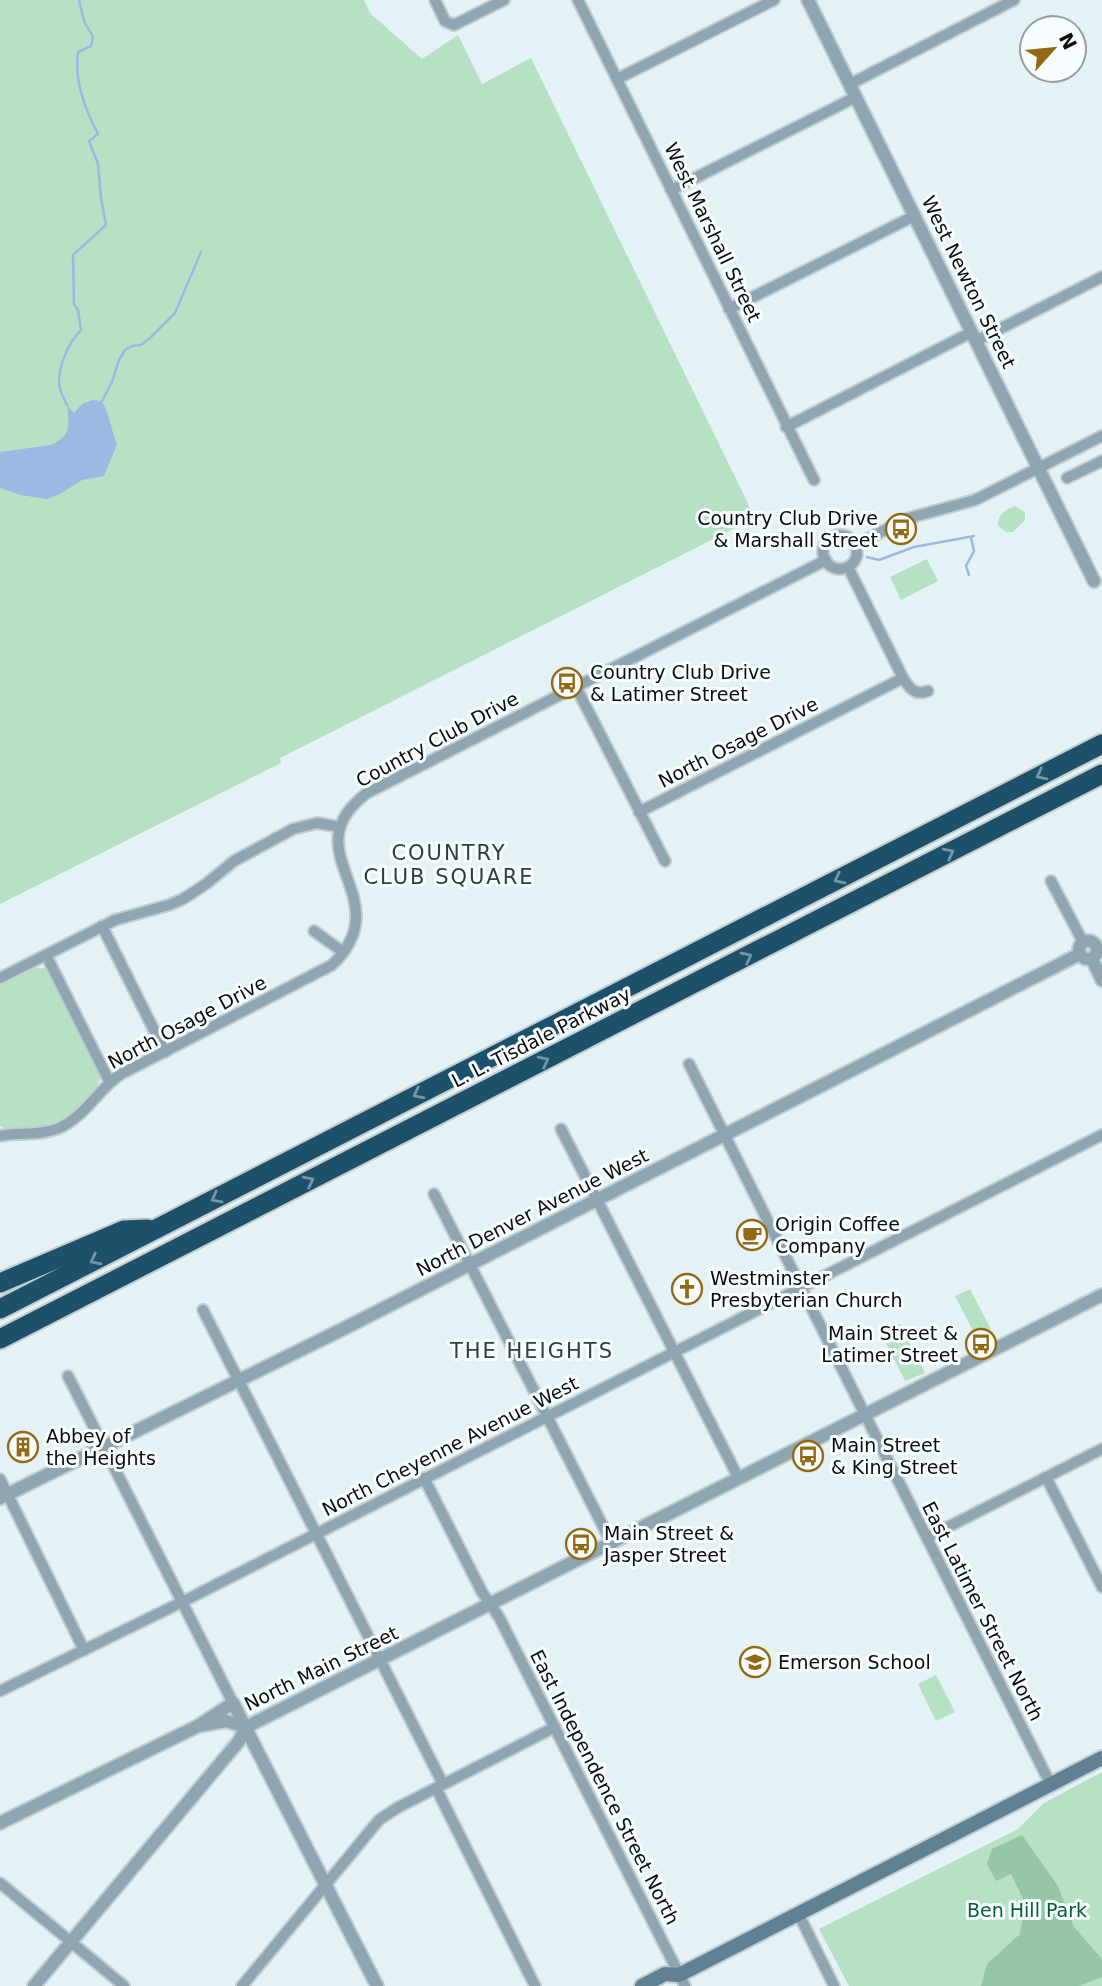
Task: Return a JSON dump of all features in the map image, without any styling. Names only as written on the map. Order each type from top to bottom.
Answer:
[{"type":"highway","name":"L. L. Tisdale Parkway","points":[[0,1308],[1102,744]]},
{"type":"highway","name":"L. L. Tisdale Parkway","points":[[0,1339],[1102,774]]},
{"type":"highway","points":[[0,1283],[124,1230],[156,1229]]},
{"type":"highway","points":[[0,1353],[119,1279]]},
{"type":"main road","points":[[667,1986],[798,1913],[1102,1758]]},
{"type":"main road","points":[[642,1986],[665,1974],[682,1980]]},
{"type":"street","points":[[435,0],[446,21],[452,25],[504,0]]},
{"type":"street","name":"West Marshall Street","points":[[578,0],[814,480]]},
{"type":"street","points":[[617,79],[774,0]]},
{"type":"street","name":"West Newton Street","points":[[808,0],[1098,584]]},
{"type":"street","points":[[850,84],[1014,0]]},
{"type":"street","points":[[671,190],[856,97]]},
{"type":"street","points":[[729,309],[915,216]]},
{"type":"street","points":[[786,427],[1102,277]]},
{"type":"street","points":[[855,545],[909,519],[975,500],[1102,436]]},
{"type":"street","points":[[1068,478],[1102,461]]},
{"type":"street","points":[[832,537],[848,537],[855,545],[856,557],[848,567],[839,569],[826,560],[824,547],[832,537]]},
{"type":"street","name":"Country Club Drive","points":[[340,827],[355,802],[367,793],[826,560]]},
{"type":"street","points":[[848,567],[903,678],[914,691],[921,694],[928,691]]},
{"type":"street","name":"North Osage Drive","points":[[639,812],[903,678]]},
{"type":"street","points":[[576,687],[665,861]]},
{"type":"street","points":[[0,978],[125,916],[158,909],[183,899],[234,860],[300,826],[317,823],[340,827],[337,841],[339,858],[357,907],[357,920],[347,947],[314,931]]},
{"type":"street","points":[[1051,881],[1085,952],[1102,980]]},
{"type":"street","points":[[102,926],[165,1052]]},
{"type":"street","points":[[1085,952],[1096,955],[1099,944]]},
{"type":"street","name":"North Osage Drive","points":[[0,1136],[59,1128],[90,1105],[109,1081],[319,973],[332,965],[347,947]]},
{"type":"street","name":"North Denver Avenue West","points":[[4,1496],[470,1265],[1085,952]]},
{"type":"street","points":[[46,955],[109,1081]]},
{"type":"street","name":"East Latimer Street North","points":[[689,1064],[1051,1785]]},
{"type":"street","points":[[561,1129],[738,1479],[1102,1295]]},
{"type":"street","name":"North Cheyenne Avenue West","points":[[0,1691],[182,1602],[1102,1135]]},
{"type":"street","points":[[434,1194],[612,1544]]},
{"type":"street","points":[[203,1310],[381,1660],[535,1986]]},
{"type":"street","points":[[68,1376],[377,1986]]},
{"type":"street","points":[[928,1537],[1102,1449]]},
{"type":"street","points":[[1046,1477],[1102,1587]]},
{"type":"street","name":"East Independence Street North","points":[[424,1478],[482,1592],[499,1617],[682,1980]]},
{"type":"street","points":[[0,1479],[4,1496],[84,1650]]},
{"type":"street","name":"North Main Street","points":[[34,1986],[240,1740],[246,1727],[738,1479]]},
{"type":"street","points":[[0,1823],[198,1726],[233,1703]]},
{"type":"street","points":[[198,1726],[226,1721],[246,1727]]},
{"type":"street","points":[[242,1986],[379,1820],[555,1727]]},
{"type":"street","points":[[0,1883],[124,1986]]},
{"type":"street","points":[[798,1913],[834,1986]]},
{"type":"green space","points":[[0,0],[364,0],[371,14],[422,59],[458,35],[482,84],[531,58],[755,518],[280,758],[281,763],[0,904]]},
{"type":"green space","points":[[1015,506],[1025,512],[1025,520],[1013,532],[1006,532],[998,526],[999,519],[1005,511]]},
{"type":"green space","points":[[927,559],[938,581],[901,600],[890,577]]},
{"type":"green space","points":[[35,968],[46,968],[100,1076],[96,1089],[70,1115],[49,1124],[4,1128],[0,1126],[0,986]]},
{"type":"green space","points":[[970,1289],[995,1337],[980,1344],[955,1296]]},
{"type":"green space","points":[[900,1324],[925,1373],[905,1381],[881,1333]]},
{"type":"green space","points":[[936,1675],[955,1712],[936,1721],[918,1684]]},
{"type":"green space","name":"Ben Hill Park","points":[[1102,1772],[1102,1986],[849,1986],[819,1929],[1018,1829],[1044,1803]]},
{"type":"green space","points":[[1022,1835],[1058,1886],[1074,1927],[1102,1959],[1102,1977],[1079,1986],[981,1986],[987,1964],[1020,1934],[1025,1903],[1011,1874],[996,1881],[987,1864],[992,1849]]},
{"type":"water","points":[[93,400],[102,401],[117,444],[104,476],[82,480],[47,499],[0,488],[0,452],[51,445],[63,437],[68,429],[67,405],[74,413],[82,404]]},
{"type":"waterway","points":[[67,405],[59,386],[59,376],[68,348],[81,330],[78,310],[74,304],[73,255],[106,225],[98,164],[89,141],[98,134],[79,84],[78,52],[91,46],[93,37],[84,21],[79,0]]},
{"type":"waterway","points":[[102,401],[125,350],[141,345],[175,313],[201,252]]},
{"type":"waterway","points":[[867,557],[879,560],[914,547],[974,536]]},
{"type":"waterway","points":[[969,575],[966,566],[974,551],[971,538]]},
{"type":"place","name":"Country Club Drive & Marshall Street","points":[[901,529]]},
{"type":"place","name":"Country Club Drive & Latimer Street","points":[[567,683]]},
{"type":"place","name":"Origin Coffee Company","points":[[752,1235]]},
{"type":"place","name":"Westminster Presbyterian Church","points":[[687,1289]]},
{"type":"place","name":"Main Street & Latimer Street","points":[[981,1344]]},
{"type":"place","name":"Abbey of the Heights","points":[[23,1447]]},
{"type":"place","name":"Main Street & King Street","points":[[808,1456]]},
{"type":"place","name":"Main Street & Jasper Street","points":[[581,1544]]},
{"type":"place","name":"Emerson School","points":[[755,1662]]},
{"type":"district","name":"COUNTRY CLUB SQUARE","points":[[449,865]]},
{"type":"district","name":"THE HEIGHTS","points":[[532,1351]]}]
